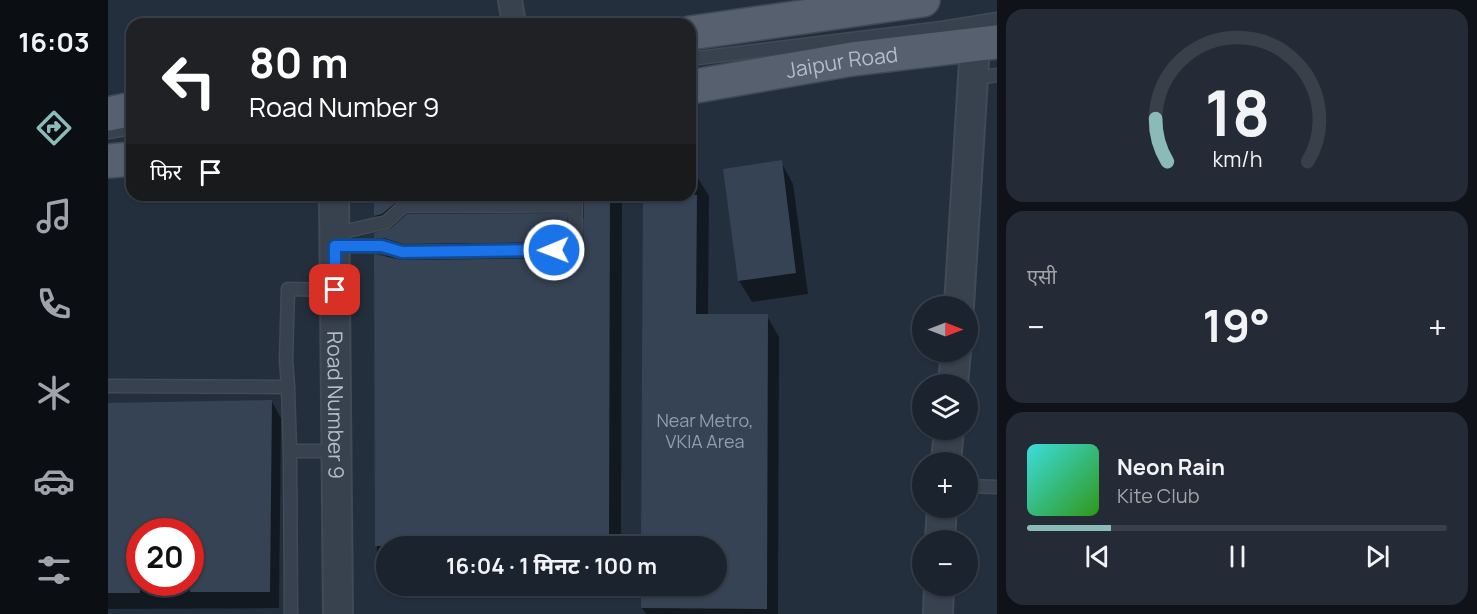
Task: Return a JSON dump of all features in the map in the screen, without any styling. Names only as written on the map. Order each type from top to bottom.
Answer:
[{"type":"main road","points":[[696,32],[923,0]]},
{"type":"main road","name":"Jaipur Road","points":[[696,86],[852,58],[986,44]]},
{"type":"main road","points":[[108,114],[126,110]]},
{"type":"main road","points":[[108,161],[126,160]]},
{"type":"street","points":[[510,0],[513,18]]},
{"type":"street","points":[[960,296],[985,77],[986,44]]},
{"type":"street","name":"Road Number 9","points":[[334,201],[338,614]]},
{"type":"street","points":[[938,614],[939,596]]},
{"type":"lane","points":[[696,58],[997,19]]},
{"type":"lane","points":[[108,132],[126,129]]},
{"type":"lane","points":[[576,205],[575,250],[402,252],[382,246],[334,240],[386,222],[404,206],[576,205]]},
{"type":"lane","points":[[291,614],[290,451],[286,359],[288,290],[335,290]]},
{"type":"lane","points":[[108,386],[288,387]]},
{"type":"lane","points":[[290,451],[336,451]]},
{"type":"lane","points":[[978,486],[997,487]]},
{"type":"building","points":[[782,160],[796,273],[738,281],[723,169]]},
{"type":"building","points":[[697,195],[696,314],[768,314],[767,609],[641,608],[641,596],[727,596],[727,536],[641,536],[643,201],[696,201]]},
{"type":"building","points":[[374,201],[398,201],[382,214],[374,216]]},
{"type":"building","points":[[583,201],[610,201],[609,536],[376,536],[375,546],[374,254],[402,260],[576,258],[580,257],[583,251]]},
{"type":"building","points":[[568,213],[567,242],[403,244],[384,238],[374,238],[374,233],[391,228],[407,214]]},
{"type":"building","points":[[272,400],[270,592],[204,592],[204,518],[126,518],[126,593],[108,593],[108,403]]},
{"type":"route","points":[[335,290],[335,246],[382,246],[402,252],[554,250]]}]
